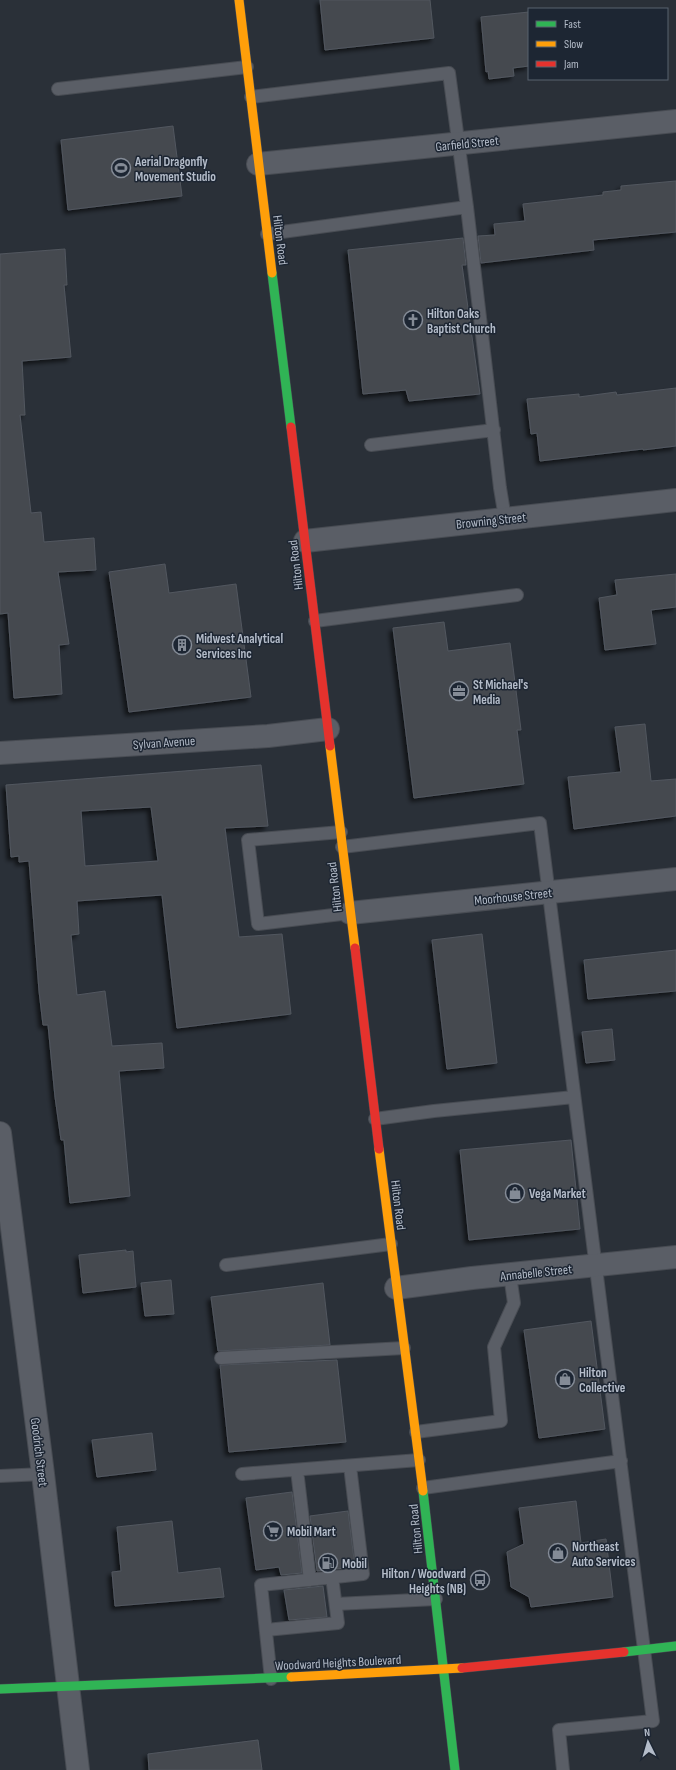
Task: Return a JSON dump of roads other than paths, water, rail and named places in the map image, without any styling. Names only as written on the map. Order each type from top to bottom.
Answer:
[{"type":"street","name":"Hilton Road","points":[[239,0],[390,1244],[420,1460],[455,1770]]},
{"type":"street","name":"Garfield Street","points":[[258,164],[676,121]]},
{"type":"street","name":"Browning Street","points":[[305,541],[676,500]]},
{"type":"street","name":"Sylvan Avenue","points":[[0,753],[268,736],[328,729]]},
{"type":"street","name":"Moorhouse Street","points":[[350,913],[676,879]]},
{"type":"street","name":"Goodrich Street","points":[[0,1133],[43,1474],[78,1770]]},
{"type":"street","name":"Annabelle Street","points":[[396,1288],[676,1257]]},
{"type":"street","name":"Woodward Heights Boulevard","points":[[0,1689],[271,1679],[443,1669],[503,1665],[676,1646]]},
{"type":"lane","points":[[58,89],[247,68]]},
{"type":"lane","points":[[251,97],[449,73],[467,207],[500,488],[506,518]]},
{"type":"lane","points":[[267,234],[467,207]]},
{"type":"lane","points":[[371,445],[494,430]]},
{"type":"lane","points":[[315,621],[517,595]]},
{"type":"lane","points":[[342,847],[540,823],[653,1721],[559,1730],[563,1770]]},
{"type":"lane","points":[[341,832],[248,840],[258,924],[350,913]]},
{"type":"lane","points":[[375,1119],[434,1111],[574,1097]]},
{"type":"lane","points":[[226,1265],[390,1244]]},
{"type":"lane","points":[[416,1432],[501,1421],[494,1347],[514,1303],[510,1275]]},
{"type":"lane","points":[[221,1358],[404,1348]]},
{"type":"lane","points":[[242,1474],[420,1460]]},
{"type":"lane","points":[[423,1488],[621,1461]]},
{"type":"lane","points":[[271,1679],[261,1585],[363,1574],[350,1466]]},
{"type":"lane","points":[[297,1470],[310,1580]]},
{"type":"lane","points":[[0,1476],[43,1474]]},
{"type":"lane","points":[[266,1630],[338,1623],[332,1578]]},
{"type":"lane","points":[[336,1604],[436,1599]]},
{"type":"place","name":"Aerial Dragonfly Movement Studio","points":[[121,168]]},
{"type":"place","name":"Hilton Oaks Baptist Church","points":[[413,320]]},
{"type":"place","name":"Midwest Analytical Services Inc","points":[[182,645]]},
{"type":"place","name":"St Michael's Media","points":[[459,691]]},
{"type":"place","name":"Vega Market","points":[[515,1193]]},
{"type":"place","name":"Hilton Collective","points":[[565,1379]]},
{"type":"place","name":"Mobil Mart","points":[[273,1531]]},
{"type":"place","name":"Northeast Auto Services","points":[[558,1553]]},
{"type":"place","name":"Mobil","points":[[328,1563]]},
{"type":"place","name":"Hilton / Woodward Heights (NB)","points":[[480,1580]]}]
